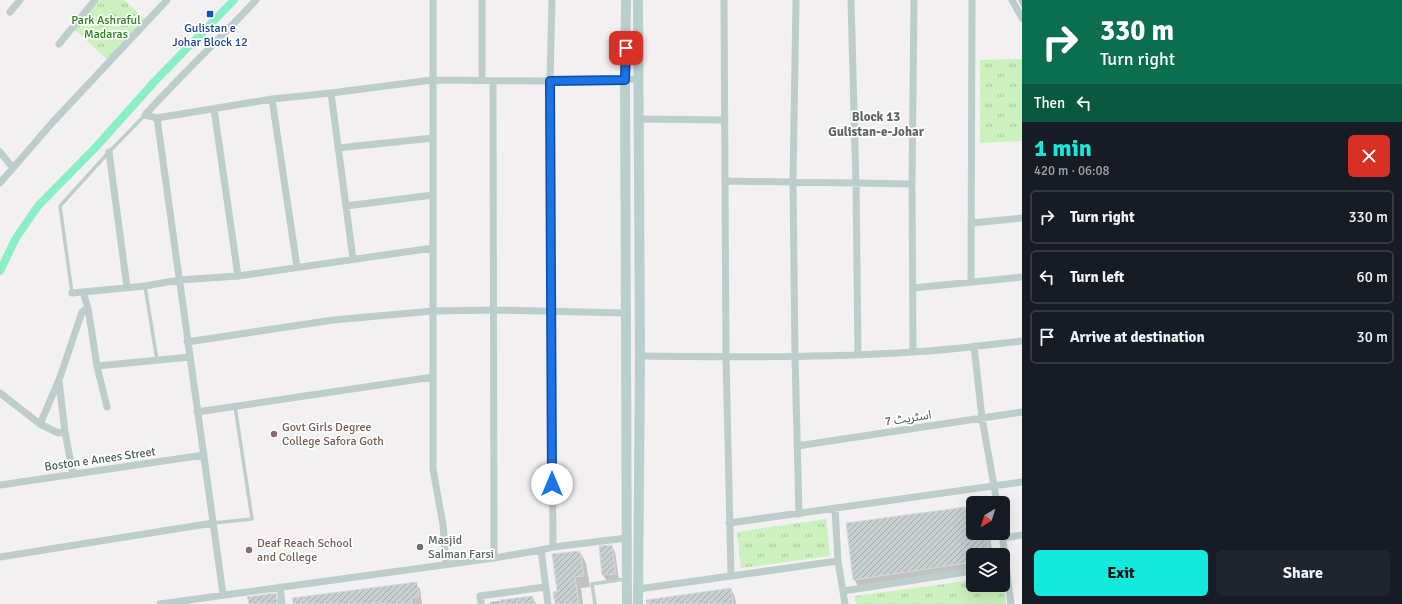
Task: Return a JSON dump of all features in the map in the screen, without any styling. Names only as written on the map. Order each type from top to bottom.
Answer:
[{"type":"street","points":[[10,12],[20,0]]},
{"type":"street","points":[[58,44],[95,0]]},
{"type":"street","points":[[0,183],[52,123],[167,0]]},
{"type":"street","points":[[256,0],[173,84],[145,115],[157,118],[272,99],[432,80],[550,81],[638,79]]},
{"type":"street","points":[[433,0],[433,469],[443,525],[446,564]]},
{"type":"street","points":[[482,0],[482,80]]},
{"type":"street","points":[[552,0],[550,81],[552,547]]},
{"type":"street","points":[[626,0],[626,604]]},
{"type":"street","points":[[638,0],[640,356],[638,604]]},
{"type":"street","points":[[724,0],[726,357],[731,576]]},
{"type":"street","points":[[796,0],[793,182],[799,514]]},
{"type":"street","points":[[851,0],[856,184],[858,355]]},
{"type":"street","points":[[913,352],[912,184],[914,0]]},
{"type":"street","points":[[971,282],[972,0]]},
{"type":"street","points":[[1012,0],[1022,18]]},
{"type":"street","points":[[493,81],[494,558]]},
{"type":"street","points":[[331,93],[353,259]]},
{"type":"street","points":[[272,99],[297,267]]},
{"type":"street","points":[[214,108],[238,276]]},
{"type":"street","points":[[157,118],[223,594]]},
{"type":"street","points":[[638,120],[725,120]]},
{"type":"street","points":[[338,148],[433,138]]},
{"type":"street","points":[[0,152],[13,168]]},
{"type":"street","points":[[109,152],[127,287]]},
{"type":"street","points":[[725,181],[912,184]]},
{"type":"street","points":[[346,206],[433,195]]},
{"type":"street","points":[[972,223],[1022,218]]},
{"type":"street","points":[[72,293],[145,286],[180,280],[238,276],[433,248]]},
{"type":"street","points":[[626,268],[639,268]]},
{"type":"street","points":[[913,288],[1022,277]]},
{"type":"street","points":[[83,292],[88,308],[97,366],[108,407]]},
{"type":"street","points":[[40,424],[59,380],[82,312],[88,308]]},
{"type":"street","points":[[187,342],[333,320],[433,311],[494,310],[626,313]]},
{"type":"street","points":[[640,356],[726,357],[858,355],[913,352],[1022,341]]},
{"type":"street","points":[[974,346],[982,418],[996,496]]},
{"type":"street","points":[[97,366],[190,357]]},
{"type":"street","points":[[197,412],[433,377]]},
{"type":"street","points":[[59,380],[65,432],[73,474]]},
{"type":"street","points":[[0,393],[40,424],[58,433],[65,432]]},
{"type":"street","name":"اسٹریٹ 7","points":[[797,446],[1022,412]]},
{"type":"street","name":"Boston e Anees Street","points":[[0,485],[204,455]]},
{"type":"street","points":[[729,523],[1022,482]]},
{"type":"street","points":[[835,508],[838,561],[845,604]]},
{"type":"street","points":[[0,557],[213,523]]},
{"type":"street","points":[[1010,535],[1022,535]]},
{"type":"street","points":[[160,604],[209,600],[223,594],[280,588],[494,558],[552,547],[627,538]]},
{"type":"street","points":[[541,550],[548,604]]},
{"type":"street","points":[[638,589],[838,561]]},
{"type":"street","points":[[843,591],[966,572]]},
{"type":"street","points":[[481,604],[480,596],[545,587]]},
{"type":"street","points":[[280,588],[282,604]]},
{"type":"street","points":[[1009,592],[1011,604]]},
{"type":"lane","points":[[72,293],[60,206],[145,115]]},
{"type":"lane","points":[[145,286],[157,360]]},
{"type":"lane","points":[[213,523],[252,518],[235,406]]},
{"type":"lane","points":[[595,604],[592,584],[627,579]]},
{"type":"green space","name":"Park Ashraful Madaras","points":[[100,0],[124,0],[145,19],[108,60],[74,29]]},
{"type":"green space","points":[[1022,59],[1022,141],[980,143],[980,60]]},
{"type":"green space","points":[[826,519],[830,556],[741,568],[737,532]]},
{"type":"green space","points":[[966,581],[966,592],[1005,592],[1006,604],[856,604],[855,596]]},
{"type":"building","points":[[966,507],[966,540],[988,540],[989,548],[966,548],[966,563],[853,580],[846,523]]},
{"type":"building","points":[[612,545],[616,574],[602,575],[599,546]]},
{"type":"building","points":[[580,551],[584,576],[575,577],[579,604],[555,604],[553,592],[557,591],[552,554]]},
{"type":"building","points":[[417,582],[419,597],[411,598],[412,604],[381,604],[381,602],[368,604],[293,604],[292,598]]},
{"type":"building","points":[[731,588],[733,604],[647,604],[646,600]]},
{"type":"building","points":[[276,593],[277,604],[249,604],[247,597]]},
{"type":"building","points":[[533,596],[534,604],[500,604],[500,600]]},
{"type":"waterway","points":[[0,271],[16,238],[38,206],[95,148],[156,80],[234,0]]},
{"type":"place","name":"Gulistan e Johar Block 12","points":[[210,14]]},
{"type":"place","name":"Govt Girls Degree College Safora Goth","points":[[274,434]]},
{"type":"place","name":"Masjid Salman Farsi","points":[[420,547]]},
{"type":"place","name":"Deaf Reach School and College","points":[[249,550]]},
{"type":"district","name":"Block 13 Gulistan-e-Johar","points":[[876,124]]},
{"type":"route","points":[[552,484],[550,81],[625,80],[626,48]]}]
